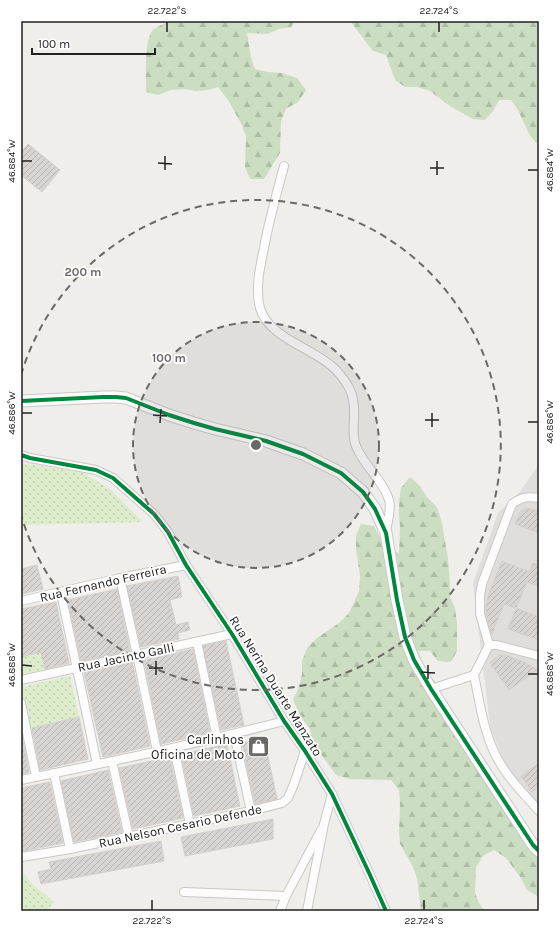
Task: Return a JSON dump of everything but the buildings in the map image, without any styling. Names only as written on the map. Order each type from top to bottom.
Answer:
[{"type":"street","points":[[284,166],[261,260],[258,299],[265,318],[270,325],[296,344],[326,360],[345,379],[353,398],[353,435],[355,445],[384,489],[389,500],[390,506],[386,532]]},
{"type":"street","points":[[21,401],[103,397],[126,398],[169,416],[194,424],[266,440],[303,454],[341,474],[363,492],[375,509],[386,532],[397,600],[405,637],[414,660],[431,689],[533,845],[539,851]]},
{"type":"street","name":"Rua Nerina Duarte Manzato","points":[[21,455],[96,470],[113,478],[154,514],[168,532],[186,565],[232,634],[284,721],[332,794],[386,911]]},
{"type":"street","points":[[539,498],[520,498],[512,504],[482,584],[480,595],[480,614],[489,645],[474,674],[481,710],[498,760],[515,784],[539,811]]},
{"type":"street","name":"Rua Fernando Ferreira","points":[[21,601],[120,578],[186,565]]},
{"type":"street","points":[[120,578],[157,751]]},
{"type":"street","points":[[60,593],[97,764]]},
{"type":"street","name":"Rua Jacinto Galli","points":[[21,680],[232,634]]},
{"type":"street","points":[[197,642],[217,738]]},
{"type":"street","points":[[489,645],[497,645],[539,656]]},
{"type":"street","points":[[431,689],[474,674]]},
{"type":"street","points":[[21,703],[36,777]]},
{"type":"street","points":[[21,780],[174,748],[284,721]]},
{"type":"street","points":[[234,734],[251,811]]},
{"type":"street","points":[[174,748],[190,824]]},
{"type":"street","name":"Rua Nelson Cesario Defende","points":[[21,857],[70,850],[282,803],[288,798],[305,751]]},
{"type":"street","points":[[112,761],[129,837]]},
{"type":"street","points":[[54,773],[70,850]]},
{"type":"street","points":[[307,911],[324,824],[332,794]]},
{"type":"street","points":[[280,911],[286,896],[324,824]]},
{"type":"street","points":[[184,892],[286,896]]},
{"type":"shaded area","points":[[539,464],[539,811],[504,763],[490,726],[473,583],[498,513],[520,492]]},
{"type":"green space","points":[[170,21],[295,21],[291,27],[279,29],[267,34],[247,33],[251,57],[255,69],[282,73],[297,78],[306,90],[298,102],[286,109],[281,121],[280,153],[264,179],[250,179],[245,167],[246,137],[242,125],[228,100],[218,87],[196,91],[184,89],[171,90],[158,95],[146,92],[146,59],[150,35],[153,30]]},
{"type":"green space","points":[[350,21],[539,21],[539,143],[536,143],[529,134],[518,110],[511,100],[499,100],[493,111],[485,120],[473,119],[450,106],[430,91],[417,87],[405,87],[395,80],[386,55],[373,51]]},
{"type":"green space","points":[[21,463],[84,473],[111,490],[143,522],[21,525]]},
{"type":"green space","points":[[410,477],[419,485],[427,497],[437,507],[441,519],[448,558],[450,597],[455,608],[457,623],[457,651],[451,662],[438,661],[430,651],[418,651],[427,674],[436,682],[437,695],[539,847],[539,897],[527,890],[521,878],[506,858],[494,850],[483,856],[476,867],[475,893],[480,905],[485,911],[421,911],[417,878],[413,867],[400,844],[399,790],[391,780],[350,779],[336,775],[312,742],[310,729],[300,716],[293,699],[298,690],[302,674],[302,661],[307,648],[317,638],[339,623],[349,613],[359,591],[360,576],[356,536],[361,524],[374,526],[384,542],[390,548],[399,553],[399,501],[401,488]]},
{"type":"green space","points":[[41,652],[45,669],[21,674],[21,657]]},
{"type":"green space","points":[[70,676],[79,717],[30,728],[21,687]]},
{"type":"green space","points":[[21,870],[34,886],[54,902],[50,907],[50,911],[21,911]]},
{"type":"cycle path","points":[[21,401],[103,397],[126,398],[194,423],[266,441],[303,454],[341,473],[363,492],[375,509],[386,533],[397,600],[405,637],[414,660],[431,689],[533,845],[539,851]]},
{"type":"cycle path","points":[[21,455],[96,470],[113,478],[154,514],[168,532],[186,565],[232,634],[284,721],[332,794],[386,911]]},
{"type":"place","name":"Carlinhos Oficina de Moto","points":[[259,746]]}]
